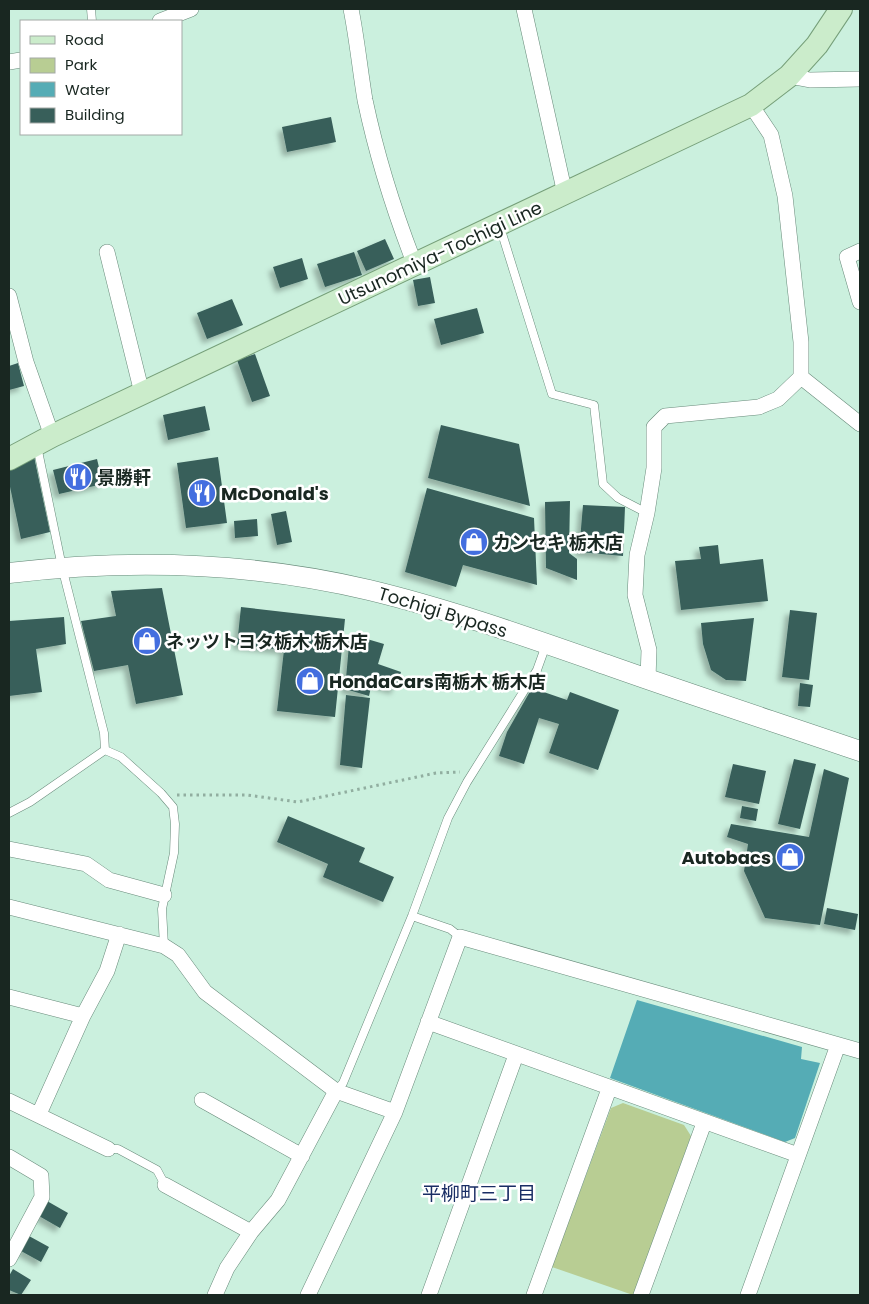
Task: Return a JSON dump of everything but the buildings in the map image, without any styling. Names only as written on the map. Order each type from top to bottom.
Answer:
[{"type":"main road","name":"Utsunomiya-Tochigi Line","points":[[9,459],[142,393],[751,105],[789,76],[817,45],[841,9]]},
{"type":"main road","name":"Tochigi Bypass","points":[[9,573],[62,567],[186,564],[302,578],[386,594],[546,644],[860,751]]},
{"type":"street","points":[[163,20],[191,9]]},
{"type":"street","points":[[351,9],[365,99],[390,199],[415,265]]},
{"type":"street","points":[[524,9],[565,194]]},
{"type":"street","points":[[789,76],[810,80],[860,79]]},
{"type":"street","points":[[648,679],[649,650],[635,595],[637,555],[647,513],[654,468],[654,427],[665,416],[759,407],[778,399],[801,377],[802,342],[785,196],[771,135],[751,105]]},
{"type":"street","points":[[860,251],[847,257],[860,302]]},
{"type":"street","points":[[107,252],[142,393]]},
{"type":"street","points":[[9,296],[44,440]]},
{"type":"street","points":[[801,377],[860,424]]},
{"type":"street","points":[[9,849],[86,864],[109,880],[164,895]]},
{"type":"street","points":[[9,907],[164,946],[178,955],[205,992],[336,1091],[395,1112]]},
{"type":"street","points":[[39,1114],[107,971],[119,934]]},
{"type":"street","points":[[308,1295],[395,1112],[460,937],[860,1051]]},
{"type":"street","points":[[9,997],[84,1016]]},
{"type":"street","points":[[428,1022],[798,1156]]},
{"type":"street","points":[[748,1295],[838,1045]]},
{"type":"street","points":[[428,1295],[516,1055]]},
{"type":"street","points":[[534,1295],[609,1089]]},
{"type":"street","points":[[215,1295],[227,1268],[251,1232],[278,1200],[336,1091]]},
{"type":"street","points":[[202,1100],[302,1156]]},
{"type":"street","points":[[10,1103],[39,1114],[108,1148]]},
{"type":"street","points":[[640,1295],[704,1123]]},
{"type":"street","points":[[9,1157],[41,1176],[42,1197],[9,1259]]},
{"type":"street","points":[[165,1185],[251,1232]]},
{"type":"lane","points":[[500,225],[552,394],[594,405],[603,484],[618,498],[647,513]]},
{"type":"lane","points":[[44,440],[62,567],[104,733],[105,750]]},
{"type":"lane","points":[[336,1091],[343,1083],[412,916],[440,838],[473,773],[537,670],[546,644]]},
{"type":"lane","points":[[105,750],[121,758],[164,796],[172,808],[175,838],[174,853],[164,895],[162,920],[164,946]]},
{"type":"lane","points":[[9,813],[30,802],[105,750]]},
{"type":"lane","points":[[412,916],[450,929],[460,937]]},
{"type":"lane","points":[[108,1148],[118,1149],[157,1170],[165,1185]]},
{"type":"path","points":[[164,796],[247,795],[298,802],[436,773],[473,773]]},
{"type":"green space","points":[[623,1103],[684,1125],[691,1136],[633,1295],[552,1267],[611,1108]]},
{"type":"water","points":[[637,1000],[802,1047],[801,1059],[820,1063],[795,1138],[785,1142],[610,1078]]},
{"type":"place","name":"景勝軒","points":[[78,477]]},
{"type":"place","name":"McDonald's","points":[[202,493]]},
{"type":"place","name":"カンセキ 栃木店","points":[[474,542]]},
{"type":"place","name":"ネッツトヨタ栃木 栃木店","points":[[147,641]]},
{"type":"place","name":"HondaCars南栃木 栃木店","points":[[310,681]]},
{"type":"place","name":"Autobacs","points":[[790,857]]},
{"type":"district","name":"平柳町三丁目","points":[[479,1193]]}]
